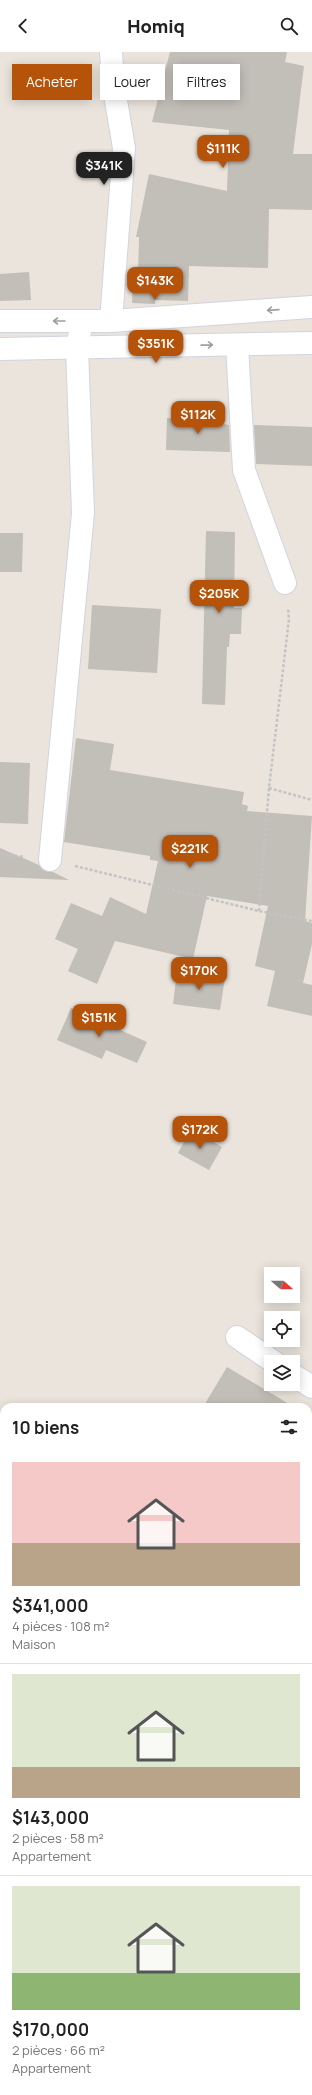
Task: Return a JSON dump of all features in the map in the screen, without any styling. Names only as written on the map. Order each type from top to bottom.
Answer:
[{"type":"street","points":[[111,52],[113,83],[124,148],[111,321]]},
{"type":"street","points":[[0,321],[111,321],[312,307]]},
{"type":"street","points":[[50,860],[83,513],[77,348],[82,321]]},
{"type":"street","points":[[0,349],[312,344]]},
{"type":"street","points":[[237,345],[244,470],[285,583]]},
{"type":"street","points":[[237,1337],[264,1355]]},
{"type":"street","points":[[300,1379],[312,1387]]},
{"type":"path","points":[[259,911],[269,788],[289,619],[285,583]]},
{"type":"path","points":[[269,788],[312,800]]},
{"type":"path","points":[[0,854],[50,860],[259,911],[312,920]]},
{"type":"building","points":[[170,52],[287,52],[285,62],[304,66],[293,154],[312,154],[312,210],[269,209],[268,268],[189,266],[188,301],[155,300],[155,304],[132,303],[133,278],[138,278],[139,237],[136,237],[149,174],[227,191],[229,130],[152,122],[158,100],[165,100],[165,71]]},
{"type":"building","points":[[29,272],[31,300],[0,301],[0,274]]},
{"type":"building","points":[[167,418],[224,420],[223,424],[229,425],[230,452],[166,450]]},
{"type":"building","points":[[254,425],[312,427],[312,466],[256,464]]},
{"type":"building","points":[[206,531],[235,532],[234,608],[242,608],[241,634],[230,634],[229,647],[227,647],[225,705],[202,704]]},
{"type":"building","points":[[0,533],[23,533],[22,572],[0,572]]},
{"type":"building","points":[[92,605],[161,609],[157,673],[88,669]]},
{"type":"building","points":[[76,738],[114,744],[110,770],[244,792],[242,804],[248,806],[247,811],[312,816],[305,921],[312,923],[312,944],[303,983],[312,985],[312,1016],[267,1006],[275,971],[255,966],[268,906],[207,896],[193,959],[115,941],[97,984],[68,971],[78,949],[55,939],[71,903],[102,916],[110,897],[146,914],[158,861],[150,860],[150,856],[64,842]]},
{"type":"building","points":[[0,762],[30,763],[28,824],[0,823]]},
{"type":"building","points":[[0,848],[39,865],[43,870],[53,872],[69,880],[0,877]]},
{"type":"building","points":[[177,971],[225,978],[220,1010],[173,1004]]},
{"type":"building","points":[[71,1008],[147,1042],[137,1063],[106,1050],[102,1059],[57,1040]]},
{"type":"building","points":[[191,1129],[222,1147],[209,1170],[178,1153]]},
{"type":"building","points":[[227,1367],[264,1389],[264,1391],[267,1391],[287,1403],[205,1403]]}]
